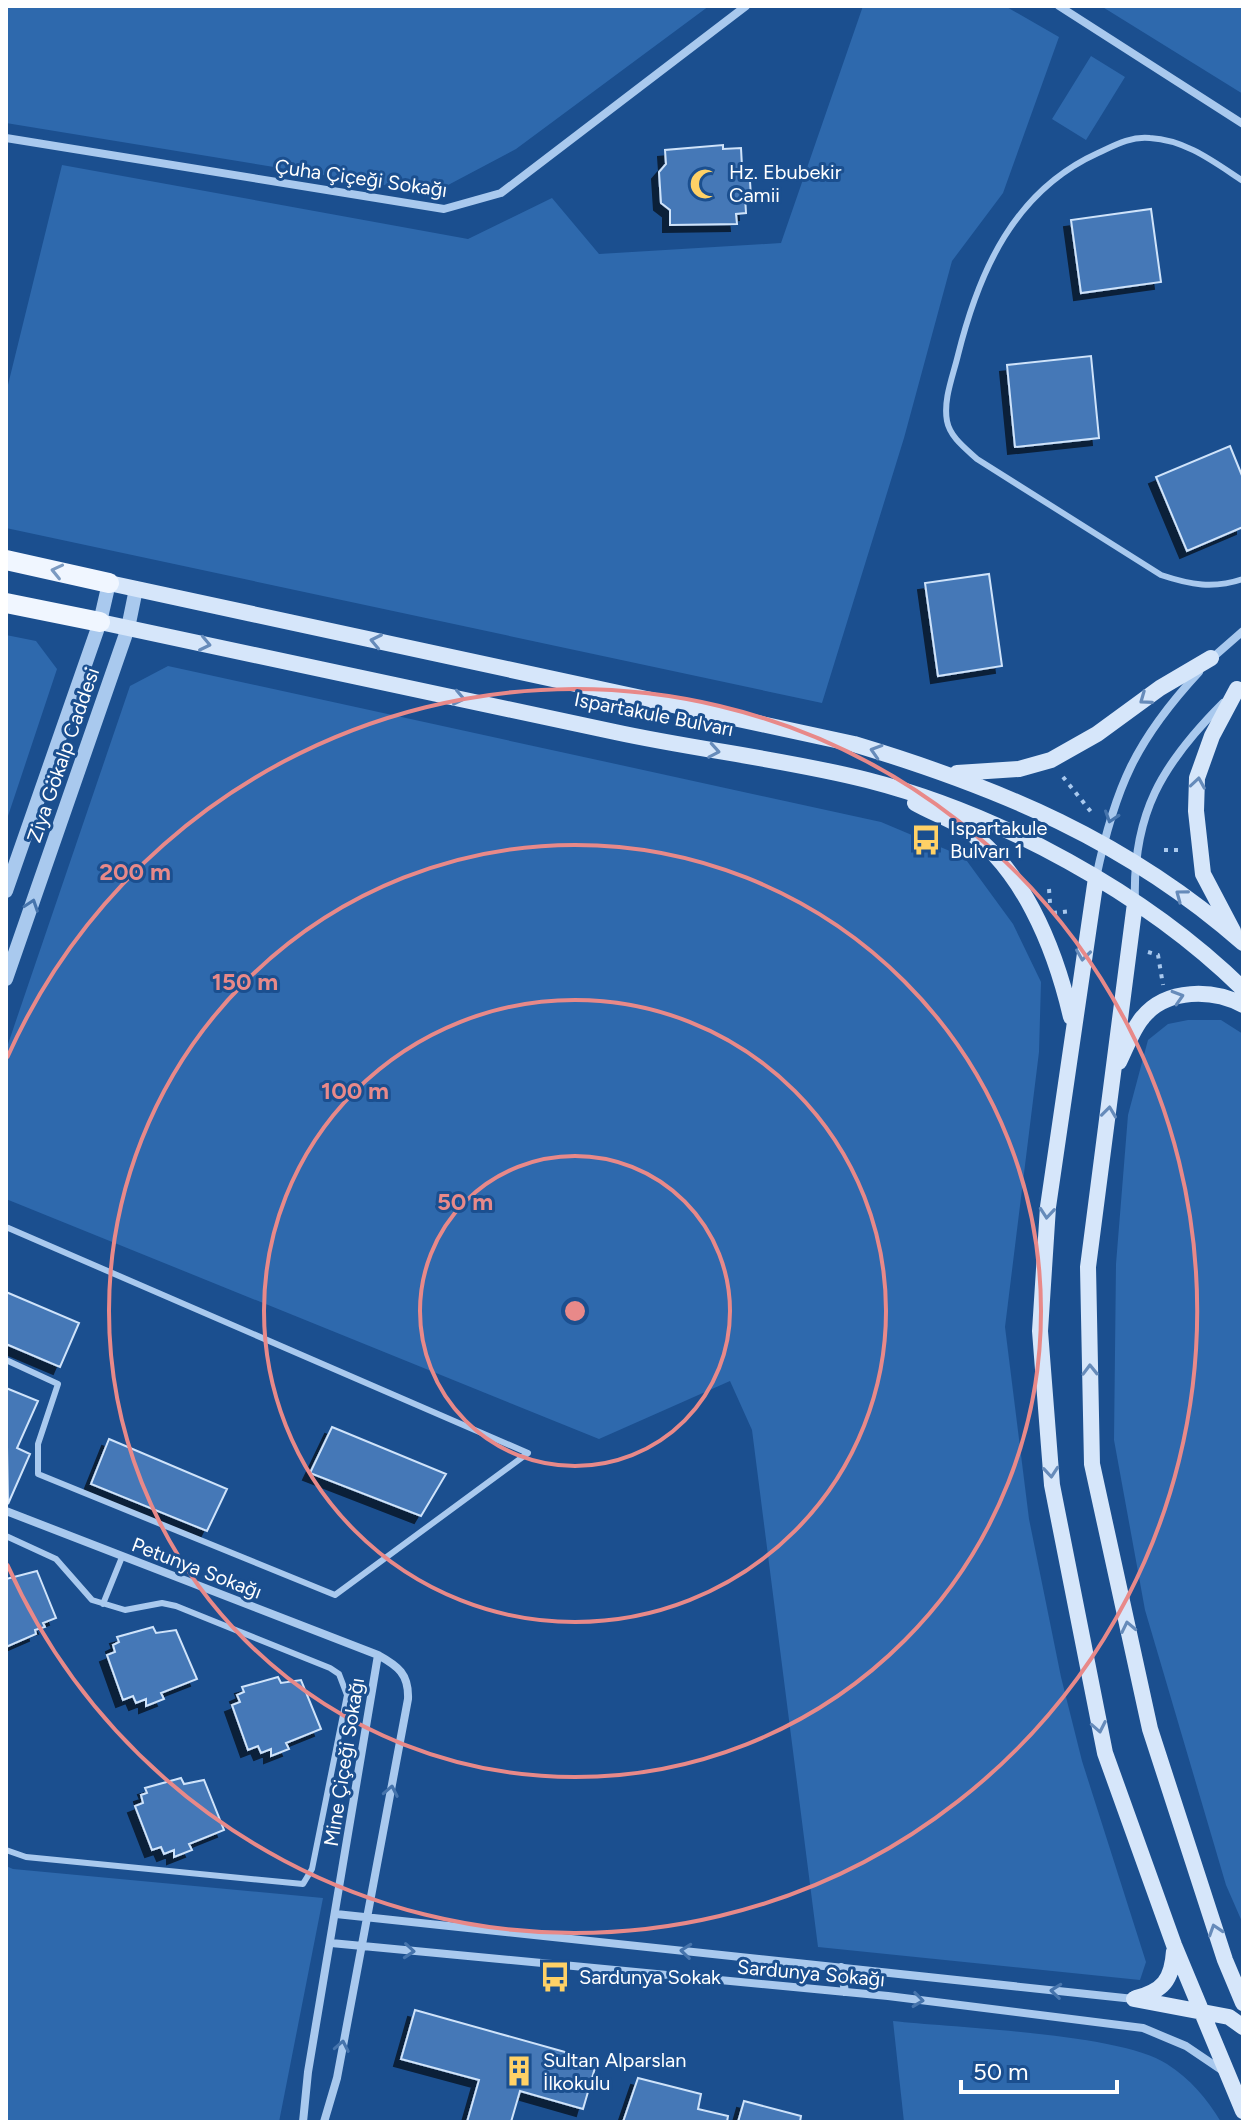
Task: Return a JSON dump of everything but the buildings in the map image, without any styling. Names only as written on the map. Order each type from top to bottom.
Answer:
[{"type":"main road","name":"Ispartakule Bulvarı","points":[[6,560],[854,744],[951,773],[1005,794],[1103,841],[1134,860],[1239,939]]},
{"type":"main road","name":"Ispartakule Bulvarı","points":[[6,603],[657,741],[870,781],[960,811],[1096,878],[1180,933],[1243,989]]},
{"type":"main road","points":[[951,773],[1019,769],[1051,760],[1097,734],[1160,688],[1211,658]]},
{"type":"main road","points":[[1239,939],[1203,874],[1196,811],[1197,778],[1212,736],[1240,687]]},
{"type":"main road","points":[[870,781],[961,827],[1006,869],[1059,966],[1073,1027]]},
{"type":"main road","points":[[1096,878],[1048,1207],[1040,1331],[1052,1485],[1105,1753],[1174,1945],[1243,2111]]},
{"type":"main road","points":[[1135,903],[1088,1267],[1092,1464],[1150,1729],[1225,1960],[1243,2003]]},
{"type":"main road","points":[[1113,1074],[1142,1017],[1160,1003],[1190,993],[1231,999],[1243,1005]]},
{"type":"main road","points":[[1134,1999],[1158,1992],[1165,1985],[1173,1964],[1174,1945]]},
{"type":"main road","points":[[1134,1999],[1229,2017],[1243,2027]]},
{"type":"street","name":"Çuha Çiçeği Sokağı","points":[[6,138],[444,209],[501,193],[746,6]]},
{"type":"street","points":[[1059,6],[1243,124]]},
{"type":"street","points":[[6,891],[100,622],[109,583]]},
{"type":"street","name":"Ziya Gökalp Caddesi","points":[[6,979],[128,628],[136,589]]},
{"type":"street","points":[[1096,878],[1103,841],[1126,773],[1141,743],[1211,658],[1243,631]]},
{"type":"street","points":[[1135,903],[1134,860],[1144,819],[1159,781],[1190,736],[1240,687]]},
{"type":"street","name":"Petunya Sokağı","points":[[6,1511],[378,1655]]},
{"type":"street","name":"Mine Çiçeği Sokağı","points":[[303,2122],[308,2072],[378,1655],[398,1666],[409,1685],[337,2078],[324,2122]]},
{"type":"street","name":"Sardunya Sokağı","points":[[336,1914],[1134,1999]]},
{"type":"street","name":"Sardunya Sokağı","points":[[331,1943],[845,1992],[1143,2028],[1186,2046],[1227,2074]]},
{"type":"street","points":[[841,1967],[845,1992]]},
{"type":"lane","points":[[1243,181],[1175,141],[1147,137],[1123,141],[1081,160],[1036,195],[1012,222],[988,261],[972,300],[947,400],[947,423],[958,443],[977,459],[1161,575],[1190,585],[1217,586],[1243,579]]},
{"type":"lane","points":[[6,1227],[528,1453],[335,1595],[38,1474],[38,1444],[58,1384],[6,1360]]},
{"type":"lane","points":[[6,1536],[56,1559],[84,1593],[103,1604],[125,1610],[162,1603],[176,1606],[339,1674],[347,1695],[310,1877],[298,1885],[26,1857],[6,1850]]},
{"type":"lane","points":[[103,1604],[122,1557]]},
{"type":"path","points":[[1063,777],[1092,813]]},
{"type":"path","points":[[1164,850],[1180,851],[1180,843]]},
{"type":"path","points":[[1051,914],[1074,911]]},
{"type":"path","points":[[1148,952],[1158,955],[1163,988]]},
{"type":"shaded area","points":[[6,6],[709,6],[516,149],[433,193],[6,123]]},
{"type":"shaded area","points":[[863,6],[1005,6],[1059,37],[1003,193],[952,261],[904,438],[822,703],[6,528],[6,393],[62,165],[468,239],[552,198],[599,254],[781,243]]},
{"type":"shaded area","points":[[1101,6],[1243,6],[1243,94]]},
{"type":"shaded area","points":[[1091,56],[1125,77],[1086,140],[1052,119]]},
{"type":"shaded area","points":[[6,635],[36,641],[57,669],[6,822]]},
{"type":"shaded area","points":[[168,666],[881,822],[964,857],[1013,924],[1041,982],[1039,1052],[1005,1327],[1029,1519],[1061,1677],[1082,1761],[1146,1962],[1140,1980],[818,1947],[752,1430],[730,1381],[599,1439],[6,1199],[6,1050],[130,686]]},
{"type":"shaded area","points":[[1188,1020],[1221,1020],[1243,1034],[1243,1924],[1226,1885],[1145,1610],[1114,1440],[1116,1264],[1128,1115],[1148,1040],[1168,1024]]},
{"type":"shaded area","points":[[6,1866],[323,1898],[279,2122],[6,2122]]},
{"type":"shaded area","points":[[893,2021],[1076,2039],[1144,2054],[1167,2064],[1191,2083],[1221,2122],[904,2122]]},
{"type":"place","name":"Hz. Ebubekir Camii","points":[[705,184]]},
{"type":"place","name":"Ispartakule Bulvarı 1","points":[[926,840]]},
{"type":"place","name":"Sardunya Sokak","points":[[555,1977]]},
{"type":"place","name":"Sultan Alparslan İlkokulu","points":[[519,2071]]}]
